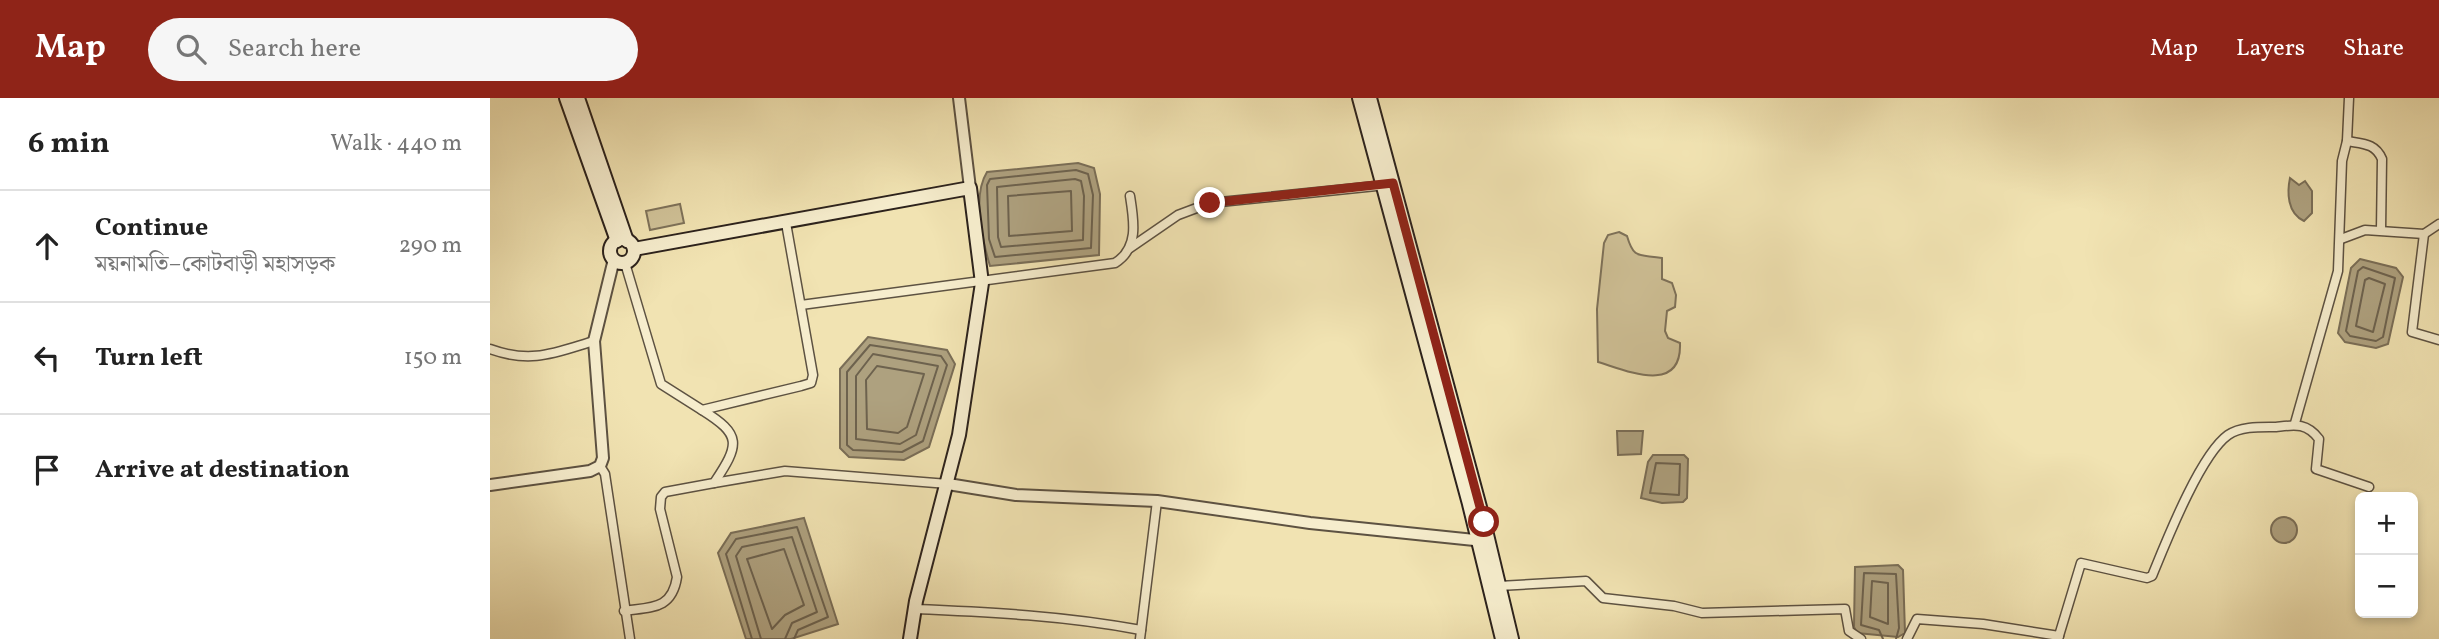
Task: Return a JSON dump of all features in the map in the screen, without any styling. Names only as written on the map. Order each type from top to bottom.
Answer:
[{"type":"main road","points":[[566,98],[626,244]]},
{"type":"main road","points":[[578,98],[626,244],[631,260],[619,261],[611,250],[626,244],[786,223],[970,188],[982,283],[959,435],[914,609],[910,639]]},
{"type":"main road","points":[[1359,98],[1388,185]]},
{"type":"main road","points":[[1370,98],[1388,185],[1483,541],[1502,639]]},
{"type":"main road","points":[[1483,541],[1499,586],[1512,639]]},
{"type":"street","points":[[959,98],[970,188]]},
{"type":"street","points":[[2295,423],[2338,271],[2342,161],[2347,141],[2349,98]]},
{"type":"street","points":[[2347,141],[2370,145],[2378,150],[2382,159],[2381,230]]},
{"type":"street","points":[[1130,248],[1178,215],[1210,203],[1388,185]]},
{"type":"street","points":[[801,305],[982,283],[1115,263],[1126,256],[1130,248],[1135,223],[1130,196]]},
{"type":"street","points":[[702,410],[811,383],[813,375],[786,223]]},
{"type":"street","points":[[2341,239],[2365,230],[2424,234],[2439,224]]},
{"type":"street","points":[[2424,234],[2412,332],[2439,340]]},
{"type":"street","points":[[490,485],[590,471],[600,466],[603,458],[594,341],[619,261]]},
{"type":"street","points":[[619,261],[661,384],[731,431],[733,442],[730,456],[714,483]]},
{"type":"street","points":[[490,349],[526,358],[538,358],[594,341]]},
{"type":"street","points":[[1907,639],[1917,619],[1983,624],[2058,637],[2081,563],[2150,578],[2180,509],[2218,444],[2230,433],[2295,423],[2314,432],[2319,439],[2316,469],[2369,487]]},
{"type":"street","points":[[600,466],[605,474],[630,639]]},
{"type":"street","points":[[624,611],[660,605],[670,599],[676,586],[677,577],[660,509],[661,497],[666,492],[785,471],[948,484],[1016,495],[1157,501],[1310,523],[1483,541]]},
{"type":"street","points":[[914,609],[1009,613],[1096,622],[1141,635],[1157,501]]},
{"type":"street","points":[[1499,586],[1586,581],[1603,598],[1674,606],[1702,613],[1845,609],[1849,631],[1861,639]]},
{"type":"shaded area","points":[[680,204],[684,223],[650,230],[646,211]]},
{"type":"shaded area","points":[[1619,232],[1627,236],[1632,249],[1638,254],[1662,258],[1662,279],[1672,283],[1676,295],[1675,307],[1667,311],[1665,331],[1668,338],[1680,343],[1678,359],[1672,369],[1662,374],[1636,373],[1598,362],[1597,309],[1604,243],[1608,235]]},
{"type":"water","points":[[1078,163],[1094,168],[1100,194],[1099,255],[990,266],[979,205],[982,182],[987,172]]},
{"type":"water","points":[[2290,178],[2299,185],[2305,181],[2312,191],[2312,213],[2304,221],[2291,208]]},
{"type":"water","points":[[2360,259],[2396,268],[2403,277],[2388,344],[2376,348],[2345,342],[2338,333],[2351,268]]},
{"type":"water","points":[[868,337],[947,350],[955,364],[929,447],[904,460],[849,457],[840,448],[840,369]]},
{"type":"water","points":[[1617,431],[1643,431],[1641,454],[1618,455]]},
{"type":"water","points":[[1653,455],[1684,455],[1688,459],[1687,498],[1683,502],[1662,503],[1641,498],[1648,462]]},
{"type":"water","points":[[2284,517],[2293,521],[2297,530],[2293,539],[2284,543],[2275,539],[2271,530],[2275,521]]},
{"type":"water","points":[[804,518],[838,624],[791,639],[746,639],[718,553],[731,533]]},
{"type":"water","points":[[1898,565],[1903,570],[1905,633],[1898,637],[1857,633],[1854,627],[1855,567]]},
{"type":"route","points":[[1210,203],[1393,183],[1484,522]]}]
